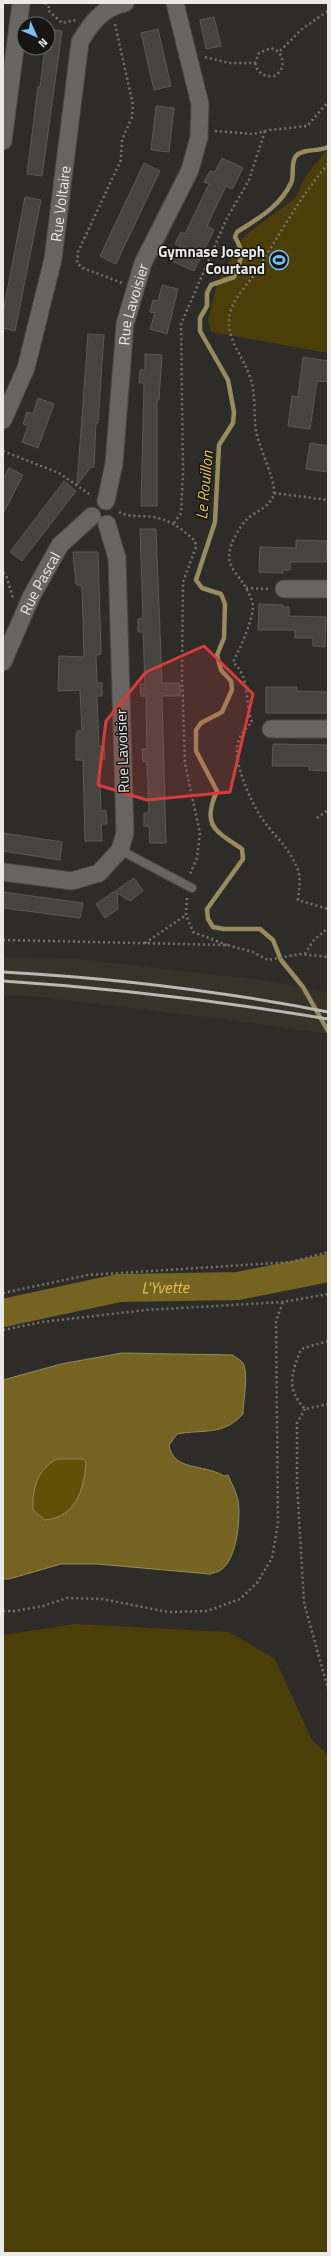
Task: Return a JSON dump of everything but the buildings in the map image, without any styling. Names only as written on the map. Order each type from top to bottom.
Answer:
[{"type":"street","points":[[3,135],[21,3]]},
{"type":"street","name":"Rue Lavoisier","points":[[3,872],[72,881],[99,873],[120,850],[125,833],[116,558],[104,511],[114,464],[125,324],[143,263],[190,170],[199,129],[200,104],[175,3]]},
{"type":"street","name":"Rue Voltaire","points":[[3,420],[26,368],[53,259],[80,42],[92,21],[118,6]]},
{"type":"street","name":"Rue Pascal","points":[[3,662],[31,597],[60,545],[104,511]]},
{"type":"street","points":[[284,589],[328,589]]},
{"type":"street","points":[[271,729],[328,729]]},
{"type":"lane","points":[[120,850],[190,887]]},
{"type":"path","points":[[45,3],[50,4],[48,10],[62,23],[74,19],[89,27]]},
{"type":"path","points":[[118,6],[133,105],[132,117],[122,140],[121,160],[78,252],[77,263],[83,268],[136,288]]},
{"type":"path","points":[[279,52],[302,29],[328,11]]},
{"type":"path","points":[[266,49],[279,52],[283,63],[282,69],[274,76],[264,76],[260,73],[255,63],[259,52],[266,49]]},
{"type":"path","points":[[189,58],[198,56],[229,63],[255,63]]},
{"type":"path","points":[[199,129],[254,134],[265,131],[306,126],[328,102]]},
{"type":"path","points":[[174,522],[181,513],[183,472],[181,324],[226,220],[249,180],[265,131]]},
{"type":"path","points":[[328,164],[294,208],[255,272],[233,304],[228,322],[237,351],[249,372],[255,400],[256,431],[266,464],[273,480],[274,493],[269,503],[248,519],[234,539],[229,557],[234,570],[246,588],[253,605],[245,638],[233,662],[240,669],[246,681],[248,711],[252,722],[242,733],[237,748],[238,758],[253,805],[284,844],[298,871],[300,887],[298,900],[328,909]]},
{"type":"path","points":[[3,451],[59,473],[104,511],[125,516],[153,517],[174,522],[195,541],[196,547],[183,582],[182,675],[185,764],[200,833],[197,858],[187,879],[190,887],[186,915],[193,932],[226,945],[253,952],[268,960],[304,954],[328,957]]},
{"type":"path","points":[[274,493],[328,500]]},
{"type":"path","points":[[246,588],[284,589]]},
{"type":"path","points":[[317,818],[328,810]]},
{"type":"path","points":[[144,944],[186,915]]},
{"type":"path","points":[[304,954],[313,941],[328,928]]},
{"type":"path","points":[[3,940],[226,945]]},
{"type":"path","points":[[3,1293],[88,1275],[291,1262],[328,1252]]},
{"type":"path","points":[[3,1330],[42,1322],[146,1310],[283,1302],[328,1294]]},
{"type":"path","points":[[3,1611],[15,1612],[43,1606],[67,1598],[102,1599],[168,1612],[206,1611],[240,1599],[257,1583],[272,1558],[278,1522],[276,1321],[283,1302]]},
{"type":"path","points":[[305,1409],[297,1401],[290,1378],[301,1349],[328,1341]]},
{"type":"path","points":[[328,1404],[305,1409],[297,1423],[297,1483],[304,1603],[328,1689]]},
{"type":"highlighted area","points":[[204,646],[253,694],[243,744],[230,792],[147,800],[98,785],[106,721],[146,672]]},
{"type":"shaded area","name":"Gymnase Joseph Courtand","points":[[328,149],[328,353],[211,332],[208,320],[217,284],[244,236],[294,199],[308,173]]},
{"type":"shaded area","points":[[3,957],[79,959],[269,981],[328,993],[328,1034],[230,1020],[31,996],[3,995]]},
{"type":"shaded area","points":[[122,1353],[233,1355],[243,1363],[246,1381],[243,1414],[236,1421],[220,1429],[177,1434],[169,1445],[172,1454],[183,1463],[190,1466],[207,1469],[224,1476],[228,1475],[235,1490],[239,1508],[237,1538],[231,1557],[221,1570],[210,1574],[97,1564],[61,1564],[9,1579],[3,1579],[3,1380],[61,1364]],"holes":[[[57,1459],[83,1459],[86,1462],[85,1472],[80,1492],[76,1500],[71,1508],[64,1514],[56,1518],[45,1520],[33,1510],[35,1488],[40,1474],[50,1463]]]},
{"type":"shaded area","points":[[57,1459],[83,1459],[86,1462],[85,1472],[81,1492],[72,1508],[65,1514],[56,1518],[45,1520],[33,1510],[35,1487],[40,1474],[50,1463]]},
{"type":"shaded area","points":[[76,1624],[229,1632],[275,1659],[312,1740],[328,1755],[328,2253],[3,2253],[3,1635]]},
{"type":"waterway","name":"Le Rouillon","points":[[328,147],[303,152],[296,156],[293,162],[293,176],[291,183],[281,199],[267,212],[237,232],[235,237],[240,248],[241,257],[234,277],[211,285],[207,293],[207,306],[200,318],[200,331],[228,380],[234,412],[233,423],[219,445],[215,522],[196,580],[202,588],[221,594],[225,604],[224,638],[217,655],[221,670],[231,681],[232,690],[222,712],[201,723],[196,730],[196,751],[217,791],[210,812],[211,820],[218,832],[242,849],[243,859],[207,909],[208,919],[213,927],[224,929],[260,929],[273,940],[281,960],[303,987],[328,1031]]},
{"type":"waterway","name":"L'Yvette","points":[[3,1313],[119,1288],[238,1286],[328,1268]]},
{"type":"railway","points":[[3,972],[166,986],[288,1004],[328,1012]]},
{"type":"railway","points":[[3,981],[85,987],[166,996],[247,1006],[328,1019]]},
{"type":"place","name":"Gymnase Joseph Courtand","points":[[279,260]]}]
